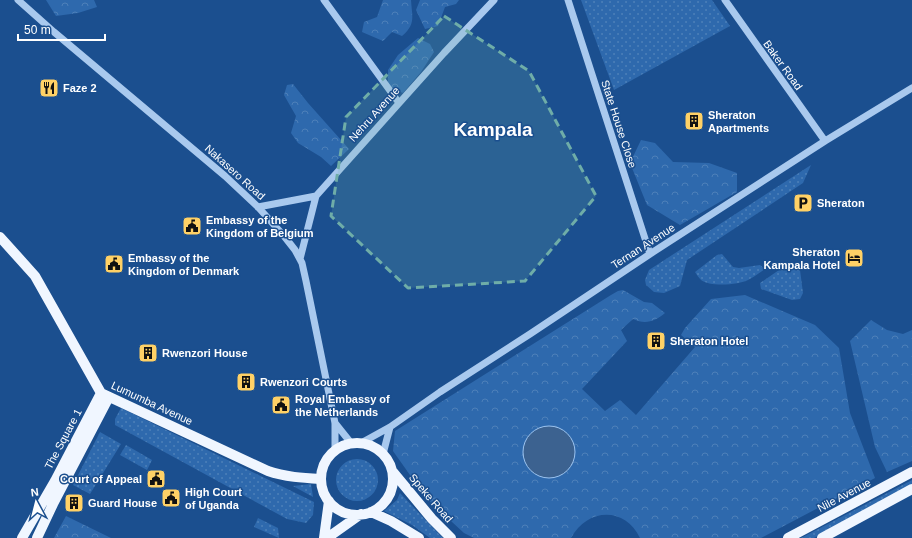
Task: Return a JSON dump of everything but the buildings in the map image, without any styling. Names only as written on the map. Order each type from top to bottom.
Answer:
[{"type":"main road","name":"Lumumba Avenue","points":[[0,237],[35,276],[105,395],[268,471],[279,475],[292,477],[321,479]]},
{"type":"main road","name":"The Square 1","points":[[22,538],[105,395]]},
{"type":"main road","name":"The Square 1","points":[[37,538],[105,395]]},
{"type":"main road","points":[[326,538],[366,513],[380,506],[386,500],[391,491],[393,472],[391,465],[383,454],[373,446],[356,443],[343,446],[335,450],[326,461],[322,470],[321,479],[325,494],[329,501],[343,512],[352,514],[366,513],[391,521],[419,538]]},
{"type":"main road","name":"Speke Road","points":[[393,472],[439,526],[452,538]]},
{"type":"main road","name":"Nile Avenue","points":[[788,538],[912,472]]},
{"type":"main road","points":[[822,538],[912,488]]},
{"type":"main road","points":[[326,538],[329,501]]},
{"type":"street","name":"Nakasero Road","points":[[18,0],[224,176],[258,207],[284,236],[300,259],[306,281],[335,423],[335,450]]},
{"type":"street","points":[[324,0],[399,103]]},
{"type":"street","name":"Nehru Avenue","points":[[300,259],[316,196],[494,0]]},
{"type":"street","name":"State House Close","points":[[568,0],[650,254]]},
{"type":"street","name":"Baker Road","points":[[725,0],[825,142]]},
{"type":"street","name":"Ternan Avenue","points":[[356,443],[390,427],[440,392],[650,254],[912,88]]},
{"type":"street","points":[[258,207],[316,196]]},
{"type":"street","name":"Nakasero Road","points":[[335,423],[356,443]]},
{"type":"street","points":[[383,454],[390,427]]},
{"type":"highlighted area","points":[[444,16],[529,71],[596,196],[525,281],[408,288],[331,216],[346,117]]},
{"type":"green space","points":[[46,0],[94,0],[97,7],[78,13],[56,16]]},
{"type":"green space","points":[[383,0],[411,0],[412,20],[409,28],[402,36],[392,32],[383,41],[362,32],[364,22],[377,17]]},
{"type":"green space","points":[[420,0],[459,0],[456,4],[445,7],[438,26],[425,29],[416,10]]},
{"type":"green space","points":[[581,0],[712,0],[730,26],[614,90]]},
{"type":"green space","points":[[418,38],[430,44],[434,52],[421,72],[403,93],[388,87],[388,70],[398,55]]},
{"type":"green space","points":[[293,84],[349,149],[331,166],[321,157],[298,143],[291,133],[296,116],[284,95],[287,85]]},
{"type":"green space","points":[[641,140],[655,143],[673,162],[709,163],[737,173],[737,192],[680,225],[647,205],[630,163]]},
{"type":"green space","points":[[811,165],[803,183],[687,260],[680,286],[664,293],[654,292],[646,285],[645,280],[649,270]]},
{"type":"green space","points":[[722,254],[733,267],[739,268],[760,265],[765,269],[744,282],[710,284],[701,280],[695,272],[717,255]]},
{"type":"green space","points":[[793,264],[800,270],[803,293],[800,299],[792,300],[761,289],[760,283],[779,270]]},
{"type":"green space","points":[[623,290],[644,302],[652,303],[665,313],[658,318],[646,322],[633,319],[621,330],[627,341],[582,389],[605,411],[620,400],[636,415],[695,347],[681,335],[685,328],[711,299],[745,295],[815,325],[839,348],[850,413],[875,478],[761,538],[640,538],[625,520],[616,516],[606,515],[596,516],[586,521],[578,528],[571,538],[474,538],[464,533],[427,499],[393,451],[395,431],[611,295]]},
{"type":"green space","points":[[871,320],[887,330],[903,334],[912,330],[912,461],[887,472],[875,447],[850,341]]},
{"type":"green space","points":[[121,408],[314,502],[313,515],[306,523],[287,519],[115,425],[115,419]]},
{"type":"green space","points":[[100,432],[121,444],[90,494],[73,485]]},
{"type":"green space","points":[[126,445],[152,460],[147,470],[120,455]]},
{"type":"green space","points":[[353,459],[361,459],[372,465],[378,476],[378,484],[372,495],[361,501],[353,501],[342,495],[336,484],[336,476],[342,465]]},
{"type":"green space","points":[[912,480],[912,486],[814,538],[801,538]]},
{"type":"green space","points":[[311,484],[313,497],[293,486]]},
{"type":"green space","points":[[400,493],[443,538],[430,538],[412,525],[384,511],[397,500]]},
{"type":"green space","points":[[66,516],[111,538],[54,538]]},
{"type":"green space","points":[[258,518],[278,528],[279,538],[254,527]]},
{"type":"shaded area","points":[[549,426],[563,430],[571,438],[575,452],[571,466],[563,474],[549,478],[535,474],[527,466],[523,452],[527,438],[535,430]]},
{"type":"place","name":"Faze 2","points":[[49,88]]},
{"type":"place","name":"Sheraton Apartments","points":[[694,121]]},
{"type":"place","name":"Sheraton","points":[[803,203]]},
{"type":"place","name":"Embassy of the Kingdom of Belgium","points":[[192,226]]},
{"type":"place","name":"Sheraton Kampala Hotel","points":[[854,258]]},
{"type":"place","name":"Embassy of the Kingdom of Denmark","points":[[114,264]]},
{"type":"place","name":"Sheraton Hotel","points":[[656,341]]},
{"type":"place","name":"Rwenzori House","points":[[148,353]]},
{"type":"place","name":"Rwenzori Courts","points":[[246,382]]},
{"type":"place","name":"Royal Embassy of the Netherlands","points":[[281,405]]},
{"type":"place","name":"Court of Appeal","points":[[156,479]]},
{"type":"place","name":"High Court of Uganda","points":[[171,498]]},
{"type":"place","name":"Guard House","points":[[74,503]]},
{"type":"district","name":"Kampala","points":[[493,129]]}]
